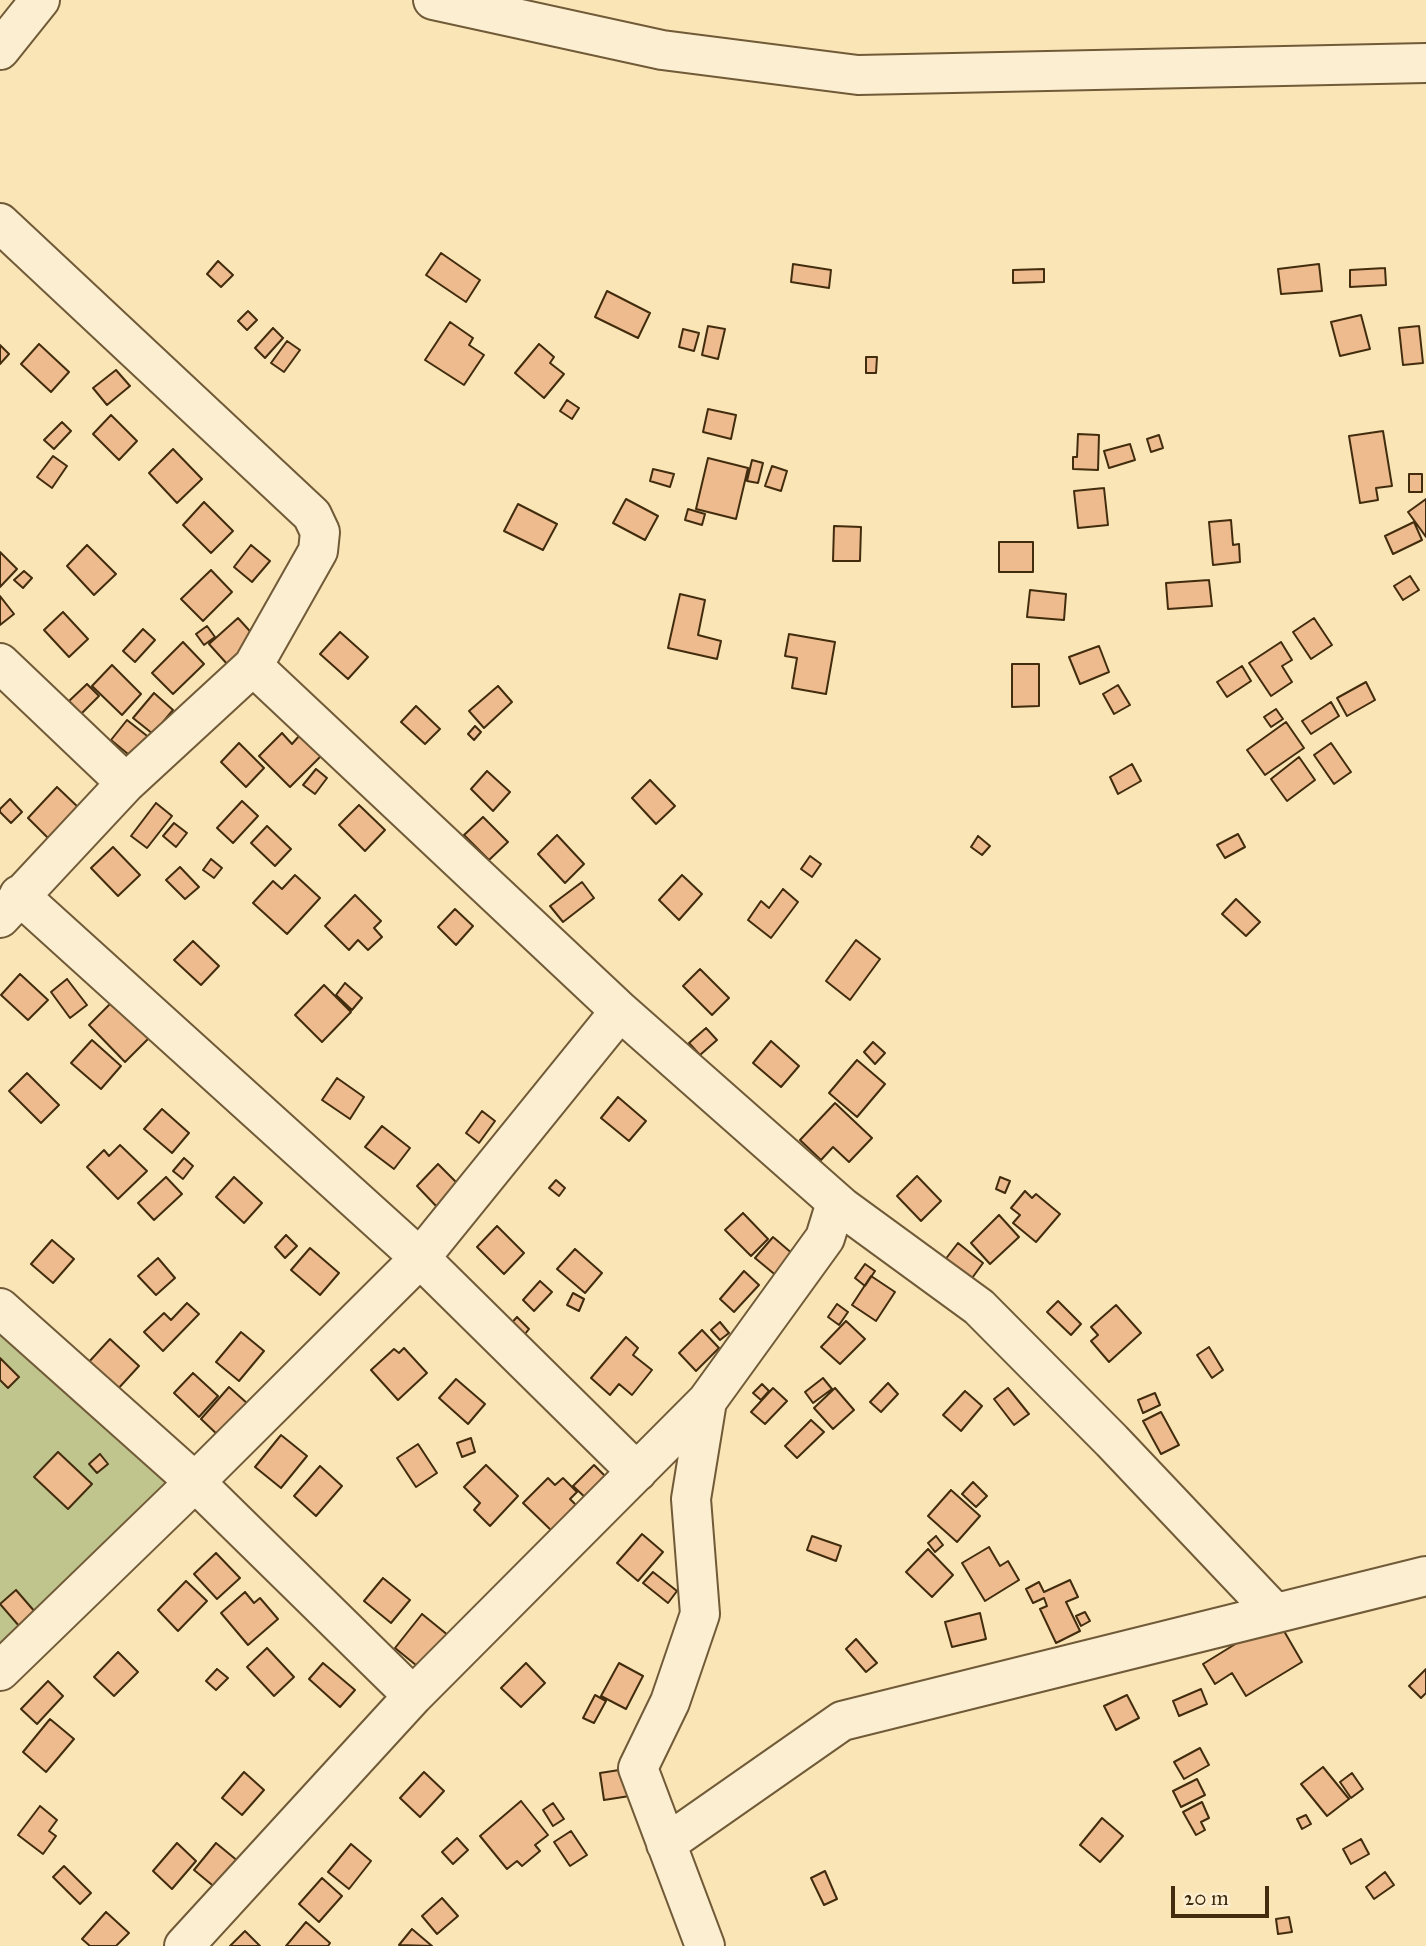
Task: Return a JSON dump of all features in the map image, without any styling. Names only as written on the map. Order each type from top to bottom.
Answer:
[{"type":"street","points":[[0,50],[40,0]]},
{"type":"street","points":[[433,0],[662,50],[858,75],[1426,64]]},
{"type":"street","points":[[0,223],[312,515],[320,532],[318,551],[253,666],[127,783],[10,907],[420,1258],[637,1472]]},
{"type":"street","points":[[0,663],[127,783]]},
{"type":"street","points":[[253,666],[620,1011],[842,1207],[979,1307],[1112,1441],[1275,1613]]},
{"type":"street","points":[[0,1671],[420,1258],[620,1011]]},
{"type":"street","points":[[184,1946],[413,1696],[707,1401],[825,1238],[833,1212],[842,1207]]},
{"type":"street","points":[[0,1308],[195,1482],[413,1696]]},
{"type":"street","points":[[705,1946],[638,1768],[670,1702],[700,1614],[691,1499],[707,1401]]},
{"type":"street","points":[[666,1844],[842,1721],[1426,1576]]},
{"type":"green space","points":[[0,1308],[195,1482],[0,1671]]},
{"type":"building","points":[[441,253],[480,280],[466,302],[426,275]]},
{"type":"building","points":[[218,261],[233,275],[221,287],[207,274]]},
{"type":"building","points":[[793,264],[831,270],[829,288],[791,282]]},
{"type":"building","points":[[1319,264],[1322,291],[1281,294],[1278,269]]},
{"type":"building","points":[[1385,268],[1386,285],[1350,287],[1350,270]]},
{"type":"building","points":[[1044,269],[1044,282],[1013,283],[1013,270]]},
{"type":"building","points":[[607,291],[650,313],[638,338],[595,317]]},
{"type":"building","points":[[248,311],[257,320],[247,330],[238,321]]},
{"type":"building","points":[[1361,315],[1370,349],[1340,356],[1331,322]]},
{"type":"building","points":[[450,322],[473,338],[469,345],[484,355],[464,385],[425,360]]},
{"type":"building","points":[[708,326],[725,329],[718,359],[702,355]]},
{"type":"building","points":[[1419,326],[1423,363],[1403,365],[1399,328]]},
{"type":"building","points":[[273,328],[283,338],[265,358],[255,348]]},
{"type":"building","points":[[683,329],[699,333],[694,351],[679,347]]},
{"type":"building","points":[[287,341],[300,350],[284,372],[271,363]]},
{"type":"building","points":[[39,344],[69,372],[51,392],[21,364]]},
{"type":"building","points":[[539,344],[554,357],[550,363],[564,374],[544,398],[515,373]]},
{"type":"building","points":[[0,345],[9,354],[0,364]]},
{"type":"building","points":[[866,357],[877,357],[876,373],[866,373]]},
{"type":"building","points":[[116,370],[130,386],[107,405],[93,388]]},
{"type":"building","points":[[567,400],[579,408],[572,419],[560,411]]},
{"type":"building","points":[[708,409],[736,415],[731,439],[703,432]]},
{"type":"building","points":[[111,415],[137,441],[119,460],[93,434]]},
{"type":"building","points":[[62,422],[71,431],[54,449],[44,440]]},
{"type":"building","points":[[1383,431],[1392,486],[1376,488],[1378,500],[1360,503],[1349,436]]},
{"type":"building","points":[[1078,434],[1099,435],[1098,470],[1073,469],[1073,457],[1077,457]]},
{"type":"building","points":[[1159,435],[1163,448],[1151,452],[1147,439]]},
{"type":"building","points":[[1130,444],[1135,460],[1109,468],[1104,451]]},
{"type":"building","points":[[173,449],[202,479],[177,503],[149,473]]},
{"type":"building","points":[[53,456],[67,466],[52,488],[37,477]]},
{"type":"building","points":[[708,458],[748,468],[736,519],[696,509]]},
{"type":"building","points":[[752,460],[763,463],[758,483],[747,481]]},
{"type":"building","points":[[772,466],[787,471],[781,491],[765,486]]},
{"type":"building","points":[[653,469],[674,474],[670,487],[650,481]]},
{"type":"building","points":[[1409,474],[1422,474],[1422,492],[1409,492]]},
{"type":"building","points":[[1104,488],[1108,525],[1078,528],[1074,491]]},
{"type":"building","points":[[626,499],[658,516],[645,540],[613,523]]},
{"type":"building","points":[[1426,499],[1426,537],[1408,512]]},
{"type":"building","points":[[204,502],[233,531],[211,553],[183,525]]},
{"type":"building","points":[[518,504],[557,524],[543,550],[504,531]]},
{"type":"building","points":[[688,509],[705,514],[702,525],[685,520]]},
{"type":"building","points":[[1231,520],[1233,545],[1239,544],[1240,562],[1213,565],[1209,522]]},
{"type":"building","points":[[1414,522],[1422,540],[1393,554],[1385,536]]},
{"type":"building","points":[[834,526],[861,527],[860,561],[833,561]]},
{"type":"building","points":[[999,542],[1033,542],[1033,572],[999,572]]},
{"type":"building","points":[[87,545],[116,574],[94,595],[67,566]]},
{"type":"building","points":[[251,545],[270,561],[252,582],[234,567]]},
{"type":"building","points":[[0,552],[17,569],[0,587]]},
{"type":"building","points":[[211,570],[232,592],[203,621],[181,599]]},
{"type":"building","points":[[24,571],[32,578],[23,588],[14,580]]},
{"type":"building","points":[[1410,576],[1419,590],[1403,600],[1394,586]]},
{"type":"building","points":[[1209,580],[1212,606],[1168,609],[1166,583]]},
{"type":"building","points":[[1030,590],[1066,594],[1064,620],[1027,617]]},
{"type":"building","points":[[680,594],[705,600],[698,635],[721,641],[717,659],[668,648]]},
{"type":"building","points":[[0,596],[14,614],[0,625]]},
{"type":"building","points":[[63,612],[88,639],[69,657],[44,630]]},
{"type":"building","points":[[238,618],[257,639],[228,665],[209,644]]},
{"type":"building","points":[[1314,618],[1332,645],[1311,659],[1293,632]]},
{"type":"building","points":[[207,626],[215,637],[204,645],[196,634]]},
{"type":"building","points":[[143,629],[155,640],[135,662],[123,651]]},
{"type":"building","points":[[340,632],[368,657],[348,679],[320,654]]},
{"type":"building","points":[[789,634],[835,642],[826,694],[792,688],[797,658],[785,656]]},
{"type":"building","points":[[183,642],[204,664],[173,694],[152,673]]},
{"type":"building","points":[[1281,642],[1292,660],[1282,666],[1292,682],[1271,696],[1249,663]]},
{"type":"building","points":[[1099,646],[1109,672],[1080,684],[1069,657]]},
{"type":"building","points":[[1012,664],[1039,664],[1039,706],[1012,707]]},
{"type":"building","points":[[112,665],[141,694],[122,715],[92,686]]},
{"type":"building","points":[[1242,666],[1251,681],[1227,697],[1217,682]]},
{"type":"building","points":[[1366,682],[1375,700],[1347,716],[1337,698]]},
{"type":"building","points":[[87,684],[99,696],[81,714],[69,701]]},
{"type":"building","points":[[1118,685],[1130,705],[1114,714],[1103,694]]},
{"type":"building","points":[[498,686],[512,702],[484,728],[469,711]]},
{"type":"building","points":[[154,693],[173,710],[153,734],[133,718]]},
{"type":"building","points":[[1331,702],[1339,716],[1311,734],[1302,721]]},
{"type":"building","points":[[416,706],[440,729],[425,744],[401,722]]},
{"type":"building","points":[[1276,709],[1283,719],[1271,727],[1264,717]]},
{"type":"building","points":[[127,720],[156,743],[140,764],[111,740]]},
{"type":"building","points":[[1286,722],[1304,748],[1265,775],[1247,750]]},
{"type":"building","points":[[475,726],[481,732],[474,740],[468,734]]},
{"type":"building","points":[[282,733],[292,744],[300,735],[321,756],[290,787],[259,756]]},
{"type":"building","points":[[239,743],[264,768],[246,787],[221,762]]},
{"type":"building","points":[[1331,743],[1351,772],[1334,784],[1314,755]]},
{"type":"building","points":[[1299,757],[1315,780],[1287,801],[1271,779]]},
{"type":"building","points":[[1132,764],[1141,781],[1118,794],[1110,777]]},
{"type":"building","points":[[316,769],[327,778],[315,794],[303,785]]},
{"type":"building","points":[[487,771],[510,792],[493,811],[471,789]]},
{"type":"building","points":[[650,780],[675,806],[656,824],[632,798]]},
{"type":"building","points":[[57,787],[80,809],[50,840],[28,818]]},
{"type":"building","points":[[10,799],[22,812],[11,823],[0,812]]},
{"type":"building","points":[[242,801],[258,816],[233,843],[217,828]]},
{"type":"building","points":[[156,803],[172,816],[147,848],[131,836]]},
{"type":"building","points":[[359,805],[385,830],[365,851],[339,825]]},
{"type":"building","points":[[483,817],[508,842],[489,860],[464,835]]},
{"type":"building","points":[[174,823],[187,833],[176,847],[163,836]]},
{"type":"building","points":[[267,826],[291,849],[275,866],[251,843]]},
{"type":"building","points":[[1238,834],[1245,847],[1225,858],[1217,845]]},
{"type":"building","points":[[557,835],[584,864],[565,883],[538,854]]},
{"type":"building","points":[[978,836],[990,846],[982,855],[971,847]]},
{"type":"building","points":[[113,847],[140,875],[118,896],[91,868]]},
{"type":"building","points":[[810,856],[821,864],[812,877],[801,869]]},
{"type":"building","points":[[211,859],[222,868],[214,878],[203,870]]},
{"type":"building","points":[[180,867],[199,887],[185,899],[166,880]]},
{"type":"building","points":[[295,875],[320,898],[287,934],[253,903],[273,881],[282,889]]},
{"type":"building","points":[[682,875],[702,894],[679,920],[659,900]]},
{"type":"building","points":[[582,882],[594,898],[563,922],[550,906]]},
{"type":"building","points":[[783,889],[798,902],[771,938],[748,920],[761,901],[769,908]]},
{"type":"building","points":[[355,895],[381,921],[374,928],[382,937],[368,950],[358,940],[349,950],[325,926]]},
{"type":"building","points":[[1236,899],[1260,922],[1246,936],[1222,914]]},
{"type":"building","points":[[455,909],[473,926],[456,945],[438,927]]},
{"type":"building","points":[[856,940],[880,959],[850,1000],[826,981]]},
{"type":"building","points":[[193,941],[219,966],[201,985],[174,960]]},
{"type":"building","points":[[700,969],[729,998],[712,1015],[683,986]]},
{"type":"building","points":[[20,974],[48,1000],[28,1020],[1,995]]},
{"type":"building","points":[[67,979],[87,1005],[70,1018],[51,992]]},
{"type":"building","points":[[345,983],[362,998],[352,1010],[336,995]]},
{"type":"building","points":[[324,985],[351,1012],[322,1042],[295,1015]]},
{"type":"building","points":[[112,1002],[149,1038],[125,1062],[89,1025]]},
{"type":"building","points":[[706,1028],[717,1040],[700,1055],[689,1043]]},
{"type":"building","points":[[92,1040],[121,1066],[101,1089],[71,1063]]},
{"type":"building","points":[[771,1041],[799,1066],[781,1087],[753,1063]]},
{"type":"building","points":[[873,1042],[885,1053],[875,1064],[864,1052]]},
{"type":"building","points":[[857,1060],[885,1084],[857,1117],[829,1093]]},
{"type":"building","points":[[27,1073],[59,1105],[41,1123],[9,1091]]},
{"type":"building","points":[[337,1078],[364,1097],[350,1119],[322,1100]]},
{"type":"building","points":[[618,1097],[646,1121],[629,1141],[601,1118]]},
{"type":"building","points":[[835,1103],[872,1138],[849,1162],[833,1147],[821,1160],[800,1140]]},
{"type":"building","points":[[162,1109],[189,1133],[172,1153],[144,1129]]},
{"type":"building","points":[[482,1111],[495,1121],[479,1143],[466,1133]]},
{"type":"building","points":[[382,1126],[410,1148],[394,1169],[365,1147]]},
{"type":"building","points":[[120,1145],[147,1171],[118,1199],[87,1167],[104,1150],[109,1156]]},
{"type":"building","points":[[184,1158],[193,1166],[183,1179],[173,1171]]},
{"type":"building","points":[[438,1164],[459,1185],[437,1207],[417,1186]]},
{"type":"building","points":[[917,1176],[941,1201],[921,1221],[897,1196]]},
{"type":"building","points":[[166,1177],[182,1194],[154,1220],[138,1203]]},
{"type":"building","points":[[234,1177],[262,1203],[244,1223],[216,1197]]},
{"type":"building","points":[[1000,1177],[1010,1181],[1005,1193],[996,1189]]},
{"type":"building","points":[[556,1180],[565,1188],[559,1196],[549,1188]]},
{"type":"building","points":[[1025,1191],[1032,1198],[1036,1194],[1060,1214],[1036,1242],[1013,1223],[1020,1215],[1011,1208]]},
{"type":"building","points":[[743,1213],[768,1239],[751,1256],[725,1230]]},
{"type":"building","points":[[999,1215],[1019,1237],[990,1264],[971,1243]]},
{"type":"building","points":[[497,1226],[524,1253],[504,1274],[477,1247]]},
{"type":"building","points":[[286,1235],[297,1246],[285,1258],[275,1247]]},
{"type":"building","points":[[773,1237],[801,1261],[784,1282],[755,1258]]},
{"type":"building","points":[[52,1240],[74,1259],[53,1283],[31,1264]]},
{"type":"building","points":[[958,1243],[983,1263],[967,1285],[941,1265]]},
{"type":"building","points":[[310,1248],[339,1273],[320,1295],[291,1270]]},
{"type":"building","points":[[575,1249],[602,1273],[585,1293],[557,1269]]},
{"type":"building","points":[[158,1258],[175,1278],[156,1295],[138,1276]]},
{"type":"building","points":[[865,1264],[875,1271],[865,1286],[855,1278]]},
{"type":"building","points":[[744,1271],[759,1285],[734,1312],[720,1299]]},
{"type":"building","points":[[871,1276],[895,1292],[876,1321],[852,1305]]},
{"type":"building","points":[[540,1281],[552,1292],[534,1311],[523,1300]]},
{"type":"building","points":[[573,1293],[584,1299],[579,1311],[567,1305]]},
{"type":"building","points":[[1058,1301],[1081,1324],[1071,1335],[1047,1312]]},
{"type":"building","points":[[187,1303],[199,1314],[163,1351],[144,1332],[164,1313],[171,1320]]},
{"type":"building","points":[[837,1304],[848,1312],[839,1325],[828,1317]]},
{"type":"building","points":[[1116,1305],[1141,1333],[1109,1362],[1091,1341],[1098,1335],[1091,1327]]},
{"type":"building","points":[[517,1317],[529,1329],[521,1339],[508,1327]]},
{"type":"building","points":[[846,1321],[865,1339],[840,1364],[821,1347]]},
{"type":"building","points":[[720,1322],[729,1333],[720,1340],[711,1330]]},
{"type":"building","points":[[702,1330],[719,1348],[696,1371],[679,1353]]},
{"type":"building","points":[[241,1332],[264,1351],[239,1381],[216,1362]]},
{"type":"building","points":[[626,1337],[638,1348],[633,1355],[652,1370],[632,1395],[619,1384],[610,1395],[591,1378]]},
{"type":"building","points":[[110,1339],[139,1366],[116,1391],[87,1364]]},
{"type":"building","points":[[1209,1347],[1223,1370],[1212,1378],[1197,1355]]},
{"type":"building","points":[[404,1348],[427,1373],[398,1400],[371,1370],[394,1349],[399,1353]]},
{"type":"building","points":[[0,1358],[19,1377],[8,1388],[0,1380]]},
{"type":"building","points":[[193,1373],[218,1396],[199,1417],[174,1393]]},
{"type":"building","points":[[823,1378],[832,1389],[813,1403],[805,1392]]},
{"type":"building","points":[[456,1379],[485,1404],[468,1424],[439,1398]]},
{"type":"building","points":[[888,1383],[898,1394],[881,1412],[870,1402]]},
{"type":"building","points":[[762,1384],[769,1391],[761,1400],[753,1393]]},
{"type":"building","points":[[229,1387],[248,1404],[220,1437],[201,1419]]},
{"type":"building","points":[[773,1388],[787,1401],[765,1424],[751,1412]]},
{"type":"building","points":[[835,1388],[854,1410],[833,1429],[814,1408]]},
{"type":"building","points":[[1008,1388],[1029,1414],[1014,1425],[994,1399]]},
{"type":"building","points":[[965,1391],[982,1406],[961,1431],[943,1415]]},
{"type":"building","points":[[1155,1393],[1160,1405],[1143,1413],[1138,1400]]},
{"type":"building","points":[[1161,1412],[1179,1445],[1161,1454],[1143,1421]]},
{"type":"building","points":[[811,1420],[824,1432],[797,1458],[785,1446]]},
{"type":"building","points":[[281,1435],[307,1456],[281,1488],[255,1467]]},
{"type":"building","points":[[471,1438],[475,1452],[462,1457],[457,1443]]},
{"type":"building","points":[[418,1444],[437,1473],[416,1487],[397,1458]]},
{"type":"building","points":[[58,1452],[92,1484],[68,1509],[34,1477]]},
{"type":"building","points":[[100,1454],[108,1464],[97,1473],[89,1464]]},
{"type":"building","points":[[486,1465],[518,1496],[490,1526],[474,1510],[480,1503],[464,1487]]},
{"type":"building","points":[[594,1465],[609,1480],[589,1501],[573,1486]]},
{"type":"building","points":[[320,1466],[342,1486],[316,1516],[294,1496]]},
{"type":"building","points":[[548,1478],[555,1485],[563,1478],[577,1492],[570,1499],[580,1509],[555,1534],[523,1503]]},
{"type":"building","points":[[973,1482],[987,1496],[976,1507],[962,1494]]},
{"type":"building","points":[[951,1490],[980,1516],[957,1542],[928,1516]]},
{"type":"building","points":[[642,1534],[663,1552],[638,1581],[617,1563]]},
{"type":"building","points":[[812,1536],[841,1546],[836,1561],[807,1550]]},
{"type":"building","points":[[936,1536],[943,1545],[935,1552],[928,1543]]},
{"type":"building","points":[[989,1547],[1000,1566],[1008,1561],[1019,1580],[985,1601],[962,1563]]},
{"type":"building","points":[[928,1549],[953,1575],[932,1597],[906,1572]]},
{"type":"building","points":[[216,1553],[240,1578],[217,1599],[194,1574]]},
{"type":"building","points":[[653,1572],[677,1591],[668,1603],[643,1583]]},
{"type":"building","points":[[383,1578],[410,1600],[391,1623],[364,1601]]},
{"type":"building","points":[[1070,1580],[1078,1597],[1066,1602],[1080,1631],[1056,1643],[1040,1609],[1047,1606],[1044,1598],[1033,1603],[1026,1589],[1039,1582],[1044,1592]]},
{"type":"building","points":[[186,1581],[207,1601],[178,1631],[158,1610]]},
{"type":"building","points":[[16,1590],[42,1620],[26,1634],[0,1604]]},
{"type":"building","points":[[245,1592],[254,1603],[260,1598],[278,1619],[248,1645],[221,1613]]},
{"type":"building","points":[[1085,1612],[1090,1621],[1081,1626],[1076,1616]]},
{"type":"building","points":[[980,1613],[986,1639],[952,1647],[945,1622]]},
{"type":"building","points":[[422,1614],[449,1636],[422,1670],[395,1648]]},
{"type":"building","points":[[1277,1619],[1302,1662],[1246,1696],[1232,1673],[1215,1684],[1203,1664],[1237,1643],[1233,1636]]},
{"type":"building","points":[[856,1639],[877,1663],[866,1672],[846,1649]]},
{"type":"building","points":[[267,1648],[294,1677],[274,1696],[247,1667]]},
{"type":"building","points":[[118,1652],[138,1672],[114,1696],[94,1677]]},
{"type":"building","points":[[323,1663],[355,1690],[340,1707],[309,1679]]},
{"type":"building","points":[[526,1663],[545,1683],[521,1707],[501,1688]]},
{"type":"building","points":[[619,1663],[643,1676],[626,1709],[601,1696]]},
{"type":"building","points":[[217,1669],[228,1678],[216,1690],[206,1681]]},
{"type":"building","points":[[1426,1669],[1426,1693],[1421,1698],[1409,1686]]},
{"type":"building","points":[[48,1681],[63,1696],[37,1724],[21,1709]]},
{"type":"building","points":[[1201,1689],[1207,1704],[1179,1716],[1173,1701]]},
{"type":"building","points":[[595,1695],[606,1701],[594,1723],[583,1718]]},
{"type":"building","points":[[1127,1695],[1139,1718],[1116,1730],[1104,1706]]},
{"type":"building","points":[[50,1719],[74,1739],[46,1772],[23,1752]]},
{"type":"building","points":[[1200,1748],[1209,1765],[1184,1779],[1174,1762]]},
{"type":"building","points":[[1323,1767],[1349,1799],[1327,1816],[1301,1784]]},
{"type":"building","points":[[632,1768],[636,1795],[604,1800],[600,1773]]},
{"type":"building","points":[[244,1772],[264,1790],[242,1815],[222,1798]]},
{"type":"building","points":[[424,1772],[444,1791],[420,1817],[400,1798]]},
{"type":"building","points":[[1352,1773],[1363,1789],[1351,1798],[1340,1782]]},
{"type":"building","points":[[1197,1779],[1205,1795],[1181,1807],[1173,1791]]},
{"type":"building","points":[[521,1801],[548,1835],[535,1845],[540,1851],[522,1866],[517,1861],[507,1869],[480,1836]]},
{"type":"building","points":[[1202,1802],[1209,1818],[1201,1822],[1205,1830],[1196,1835],[1183,1812]]},
{"type":"building","points":[[553,1803],[564,1819],[553,1826],[543,1810]]},
{"type":"building","points":[[40,1806],[57,1820],[49,1831],[56,1836],[43,1854],[18,1835]]},
{"type":"building","points":[[1306,1815],[1311,1824],[1302,1829],[1297,1819]]},
{"type":"building","points":[[1102,1818],[1123,1836],[1100,1862],[1080,1845]]},
{"type":"building","points":[[571,1831],[587,1855],[570,1866],[554,1842]]},
{"type":"building","points":[[457,1838],[468,1850],[453,1864],[442,1852]]},
{"type":"building","points":[[1361,1839],[1369,1854],[1351,1864],[1343,1849]]},
{"type":"building","points":[[177,1843],[196,1861],[172,1889],[153,1871]]},
{"type":"building","points":[[216,1843],[239,1862],[217,1889],[194,1870]]},
{"type":"building","points":[[351,1844],[371,1861],[349,1889],[328,1872]]},
{"type":"building","points":[[64,1866],[91,1893],[80,1904],[53,1877]]},
{"type":"building","points":[[825,1871],[837,1899],[824,1905],[811,1878]]},
{"type":"building","points":[[1385,1872],[1394,1885],[1374,1899],[1366,1887]]},
{"type":"building","points":[[322,1878],[342,1896],[319,1922],[299,1904]]},
{"type":"building","points":[[442,1898],[458,1916],[437,1934],[422,1916]]},
{"type":"building","points":[[106,1912],[129,1933],[116,1946],[90,1946],[82,1939]]},
{"type":"building","points":[[1289,1917],[1292,1932],[1278,1934],[1276,1919]]},
{"type":"building","points":[[306,1922],[330,1943],[328,1946],[286,1946]]},
{"type":"building","points":[[412,1929],[432,1946],[399,1945]]},
{"type":"building","points":[[245,1931],[260,1946],[230,1946]]}]
